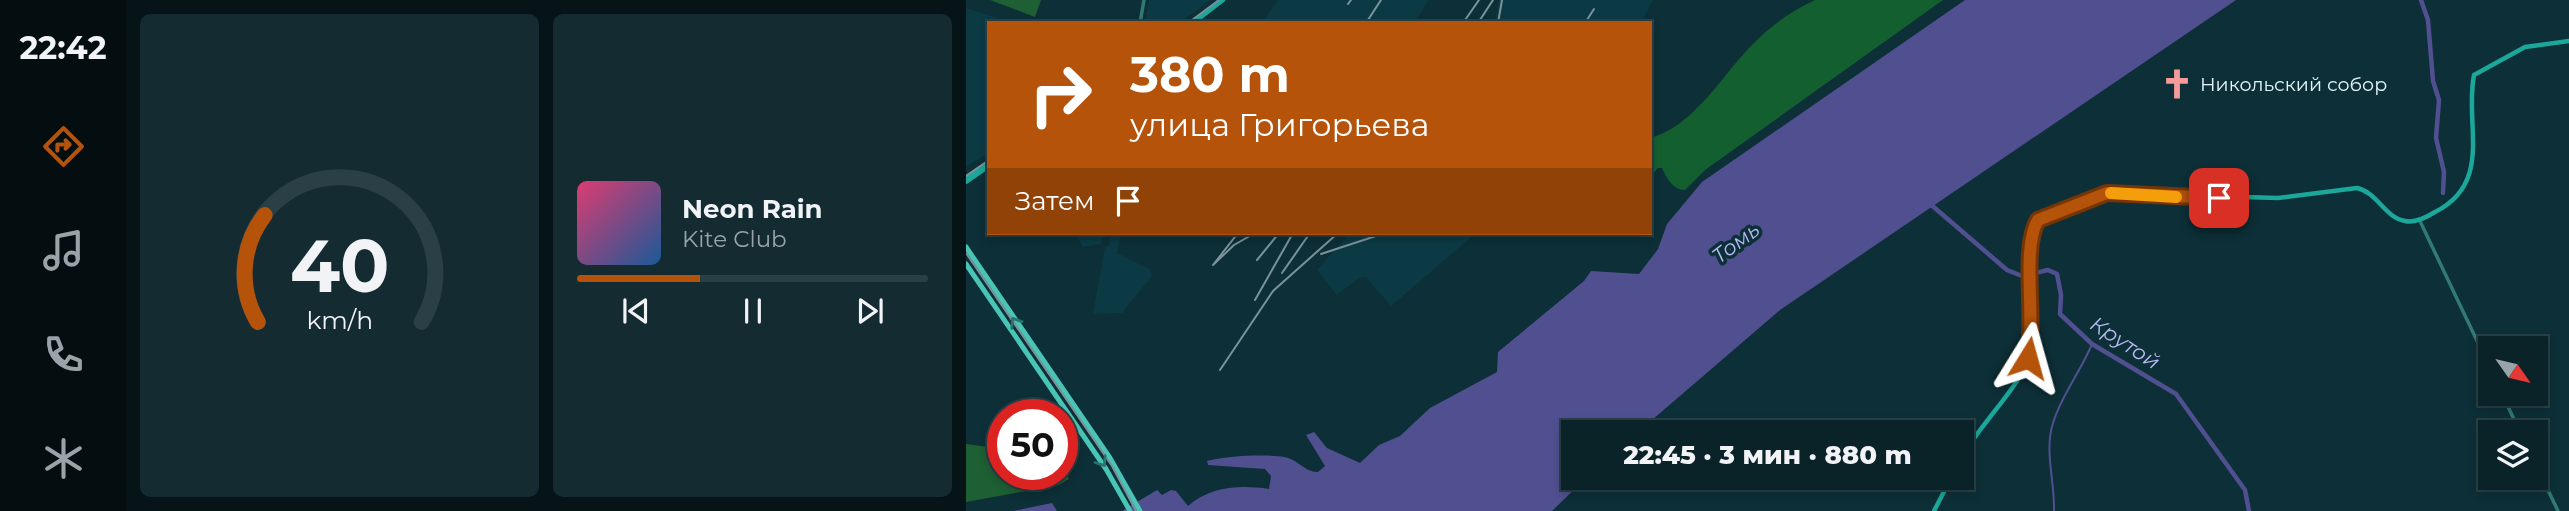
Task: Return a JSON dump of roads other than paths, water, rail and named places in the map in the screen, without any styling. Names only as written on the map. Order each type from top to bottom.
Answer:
[{"type":"main road","points":[[1198,21],[1225,0]]},
{"type":"main road","points":[[1974,440],[2025,366],[2032,338],[2032,234],[2039,220],[2107,193],[2262,198],[2357,188],[2368,191],[2397,218],[2411,221],[2419,219],[2446,206],[2459,194],[2474,152],[2474,75],[2525,47],[2569,41]]},
{"type":"main road","points":[[966,180],[987,165]]},
{"type":"main road","points":[[966,247],[1122,479],[1140,511]]},
{"type":"main road","points":[[966,264],[1115,484],[1130,511]]},
{"type":"main road","points":[[1934,511],[1945,490]]},
{"type":"street","points":[[1140,21],[1144,0]]},
{"type":"street","points":[[2419,219],[2478,343]]},
{"type":"street","points":[[2548,490],[2558,511]]},
{"type":"water","name":"Томь","points":[[1965,0],[2236,0],[1780,310],[1652,420],[1561,420],[1561,490],[1574,490],[1552,511],[1122,511],[1157,490],[1162,495],[1171,490],[1176,491],[1188,506],[1216,491],[1247,487],[1269,489],[1271,476],[1265,469],[1208,465],[1207,461],[1215,459],[1284,457],[1318,472],[1325,466],[1306,435],[1314,432],[1327,448],[1360,463],[1379,445],[1400,436],[1430,408],[1497,372],[1498,352],[1584,281],[1591,271],[1639,274],[1658,249],[1667,224],[1702,182]]},
{"type":"water","points":[[1052,503],[1057,511],[1013,511]]},
{"type":"waterway","points":[[2421,0],[2428,20],[2433,81],[2439,100],[2436,138],[2444,172],[2443,193]]},
{"type":"waterway","name":"Крутой","points":[[1929,203],[2007,270],[2022,276],[2048,270],[2057,274],[2061,295],[2060,314],[2092,344],[2176,394],[2245,490],[2249,511]]},
{"type":"waterway","points":[[2054,511],[2050,434],[2061,403],[2092,344]]},
{"type":"tram line","points":[[1191,21],[1219,0]]},
{"type":"tram line","points":[[966,176],[987,161]]},
{"type":"tram line","points":[[966,253],[1112,466],[1136,511]]},
{"type":"railway","points":[[1348,4],[1351,0]]},
{"type":"railway","points":[[1367,21],[1381,0]]},
{"type":"railway","points":[[1464,21],[1479,0]]},
{"type":"railway","points":[[1479,21],[1493,0]]},
{"type":"railway","points":[[1498,21],[1502,0]]},
{"type":"railway","points":[[1586,21],[1594,9]]},
{"type":"railway","points":[[1236,235],[1213,265],[1234,245],[1252,235]]},
{"type":"railway","points":[[1257,260],[1277,235]]},
{"type":"railway","points":[[1255,300],[1292,235]]},
{"type":"railway","points":[[1282,273],[1309,235]]},
{"type":"railway","points":[[1220,370],[1273,291],[1336,235]]},
{"type":"railway","points":[[1321,254],[1379,235]]},
{"type":"place","name":"Никольский собор","points":[[2177,84]]}]
